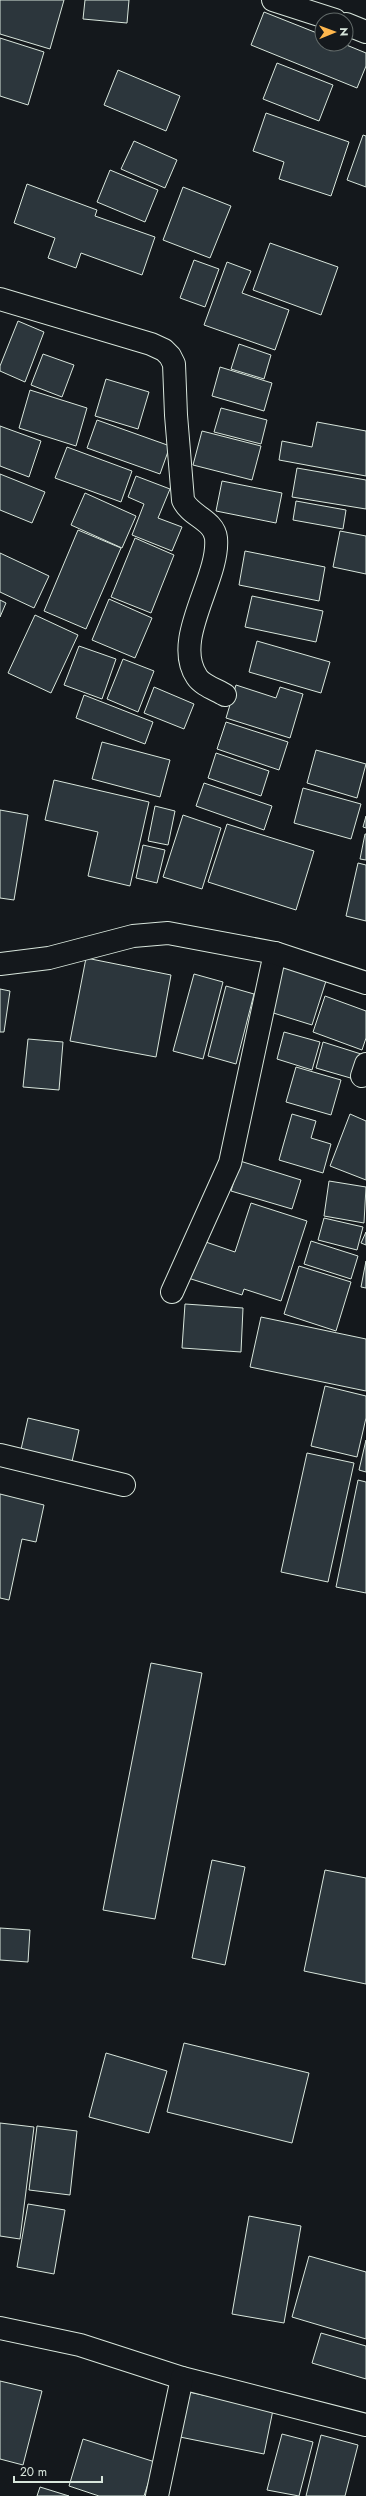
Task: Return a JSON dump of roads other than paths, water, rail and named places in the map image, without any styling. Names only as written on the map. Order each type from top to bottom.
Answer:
[{"type":"street","points":[[273,0],[314,13]]},
{"type":"street","points":[[354,27],[366,32]]},
{"type":"street","points":[[0,299],[151,344],[164,350],[170,356],[174,364],[176,415],[183,500],[186,508],[208,523],[216,537],[215,554],[192,630],[190,649],[192,666],[198,678],[225,695]]},
{"type":"street","points":[[0,964],[49,958],[133,936],[168,933],[275,953],[366,983]]},
{"type":"street","points":[[172,1292],[230,1164],[275,953]]},
{"type":"street","points":[[0,1455],[124,1485]]},
{"type":"street","points":[[0,2328],[80,2345],[182,2378],[366,2425]]},
{"type":"street","points":[[157,2496],[182,2378]]}]
